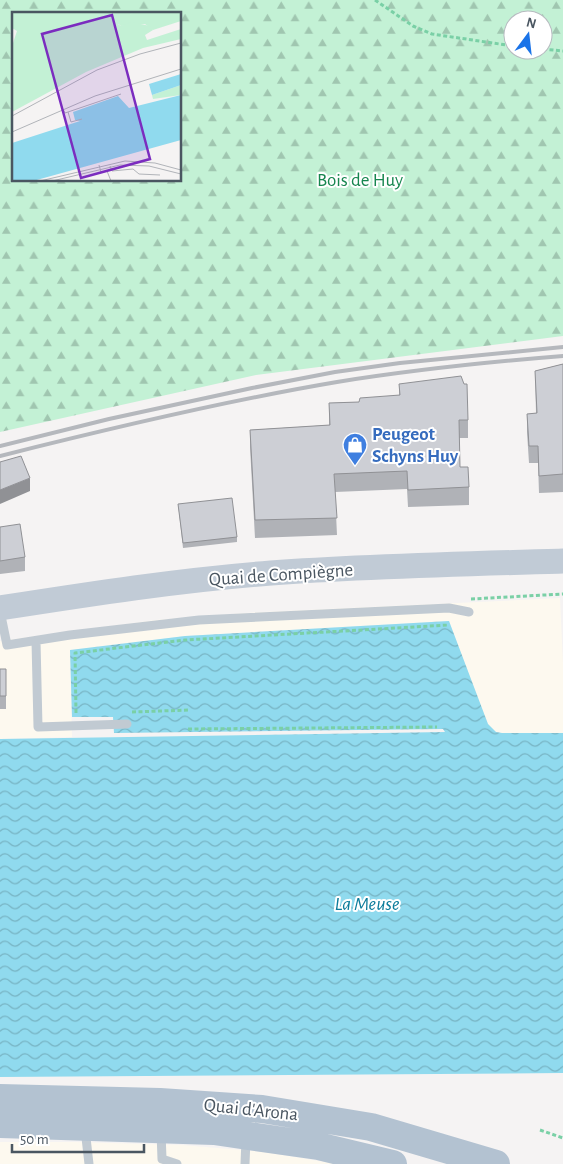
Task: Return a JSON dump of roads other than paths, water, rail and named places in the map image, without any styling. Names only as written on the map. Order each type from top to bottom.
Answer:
[{"type":"main road","name":"Quai de Compiègne","points":[[0,609],[136,587],[271,573],[563,561]]},
{"type":"main road","name":"Quai d'Arona","points":[[0,1098],[247,1122],[371,1127],[496,1164]]},
{"type":"main road","name":"Quai d'Arona","points":[[0,1124],[85,1126],[160,1115]]},
{"type":"main road","name":"Quai d'Arona","points":[[247,1122],[318,1146],[393,1164]]},
{"type":"lane","points":[[0,609],[7,645],[199,620],[449,608],[469,612]]},
{"type":"lane","points":[[36,641],[38,727],[127,724]]},
{"type":"lane","points":[[160,1115],[162,1159],[177,1164]]},
{"type":"lane","points":[[245,1164],[247,1122]]},
{"type":"lane","points":[[85,1126],[88,1164]]},
{"type":"water","name":"La Meuse","points":[[449,621],[488,724],[496,732],[563,733],[563,1073],[0,1077],[0,739],[445,732],[443,729],[114,733],[113,717],[72,717],[70,650],[185,636]]},
{"type":"railway","points":[[0,446],[109,419],[335,372],[400,363],[563,347]]},
{"type":"railway","points":[[0,456],[84,435],[295,389],[422,370],[563,356]]},
{"type":"place","name":"Peugeot Schyns Huy","points":[[355,466]]},
{"type":"park label","name":"Bois de Huy","points":[[360,180]]}]
